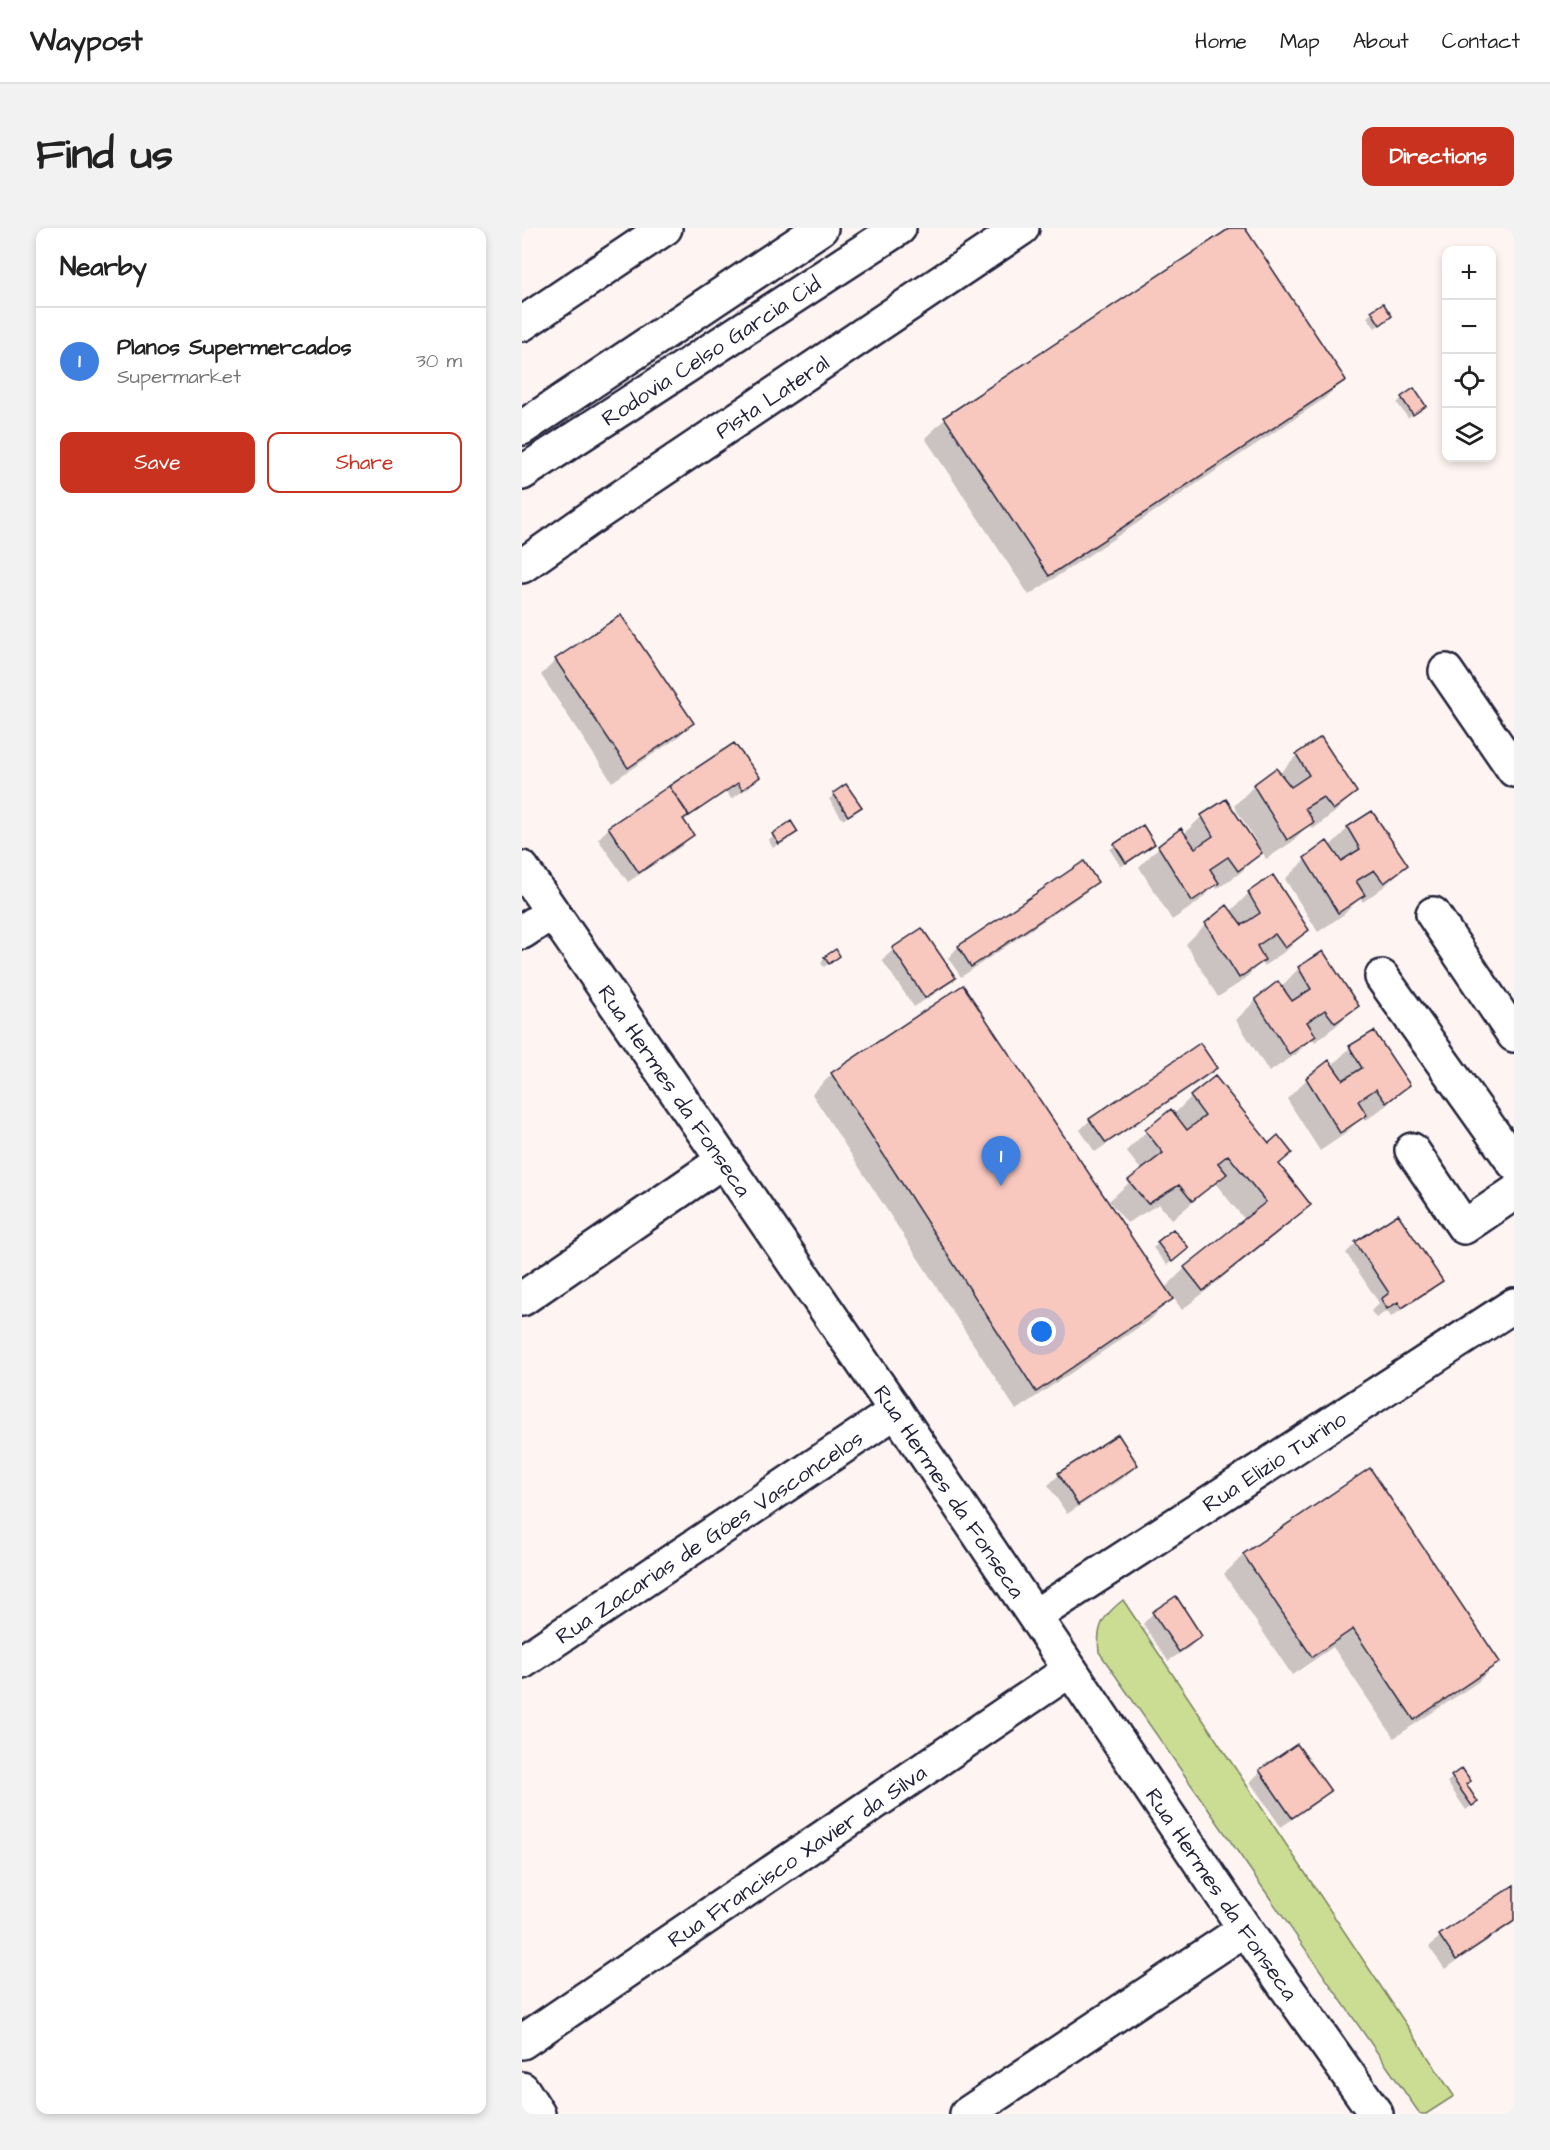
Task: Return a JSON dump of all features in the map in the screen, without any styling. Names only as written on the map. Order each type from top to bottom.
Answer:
[{"type":"main road","points":[[522,324],[665,228]]},
{"type":"main road","name":"Rodovia Celso Garcia Cid","points":[[522,428],[821,228]]},
{"type":"main road","name":"Rodovia Celso Garcia Cid","points":[[522,473],[899,228]]},
{"type":"main road","name":"Pista Lateral","points":[[522,566],[598,512],[1022,228]]},
{"type":"main road","points":[[1446,670],[1514,770]]},
{"type":"main road","name":"Rua Hermes da Fonseca","points":[[522,868],[896,1411],[1245,1929],[1376,2114]]},
{"type":"main road","points":[[522,932],[551,913]]},
{"type":"main road","points":[[1433,914],[1514,1035]]},
{"type":"main road","points":[[1382,976],[1514,1164]]},
{"type":"main road","points":[[1412,1150],[1464,1227],[1514,1193]]},
{"type":"main road","points":[[522,1299],[724,1160]]},
{"type":"main road","name":"Rua Elizio Turino","points":[[1035,1616],[1514,1305]]},
{"type":"main road","name":"Rua Zacarias de Góes Vasconcelos","points":[[522,1662],[896,1411]]},
{"type":"main road","name":"Rua Francisco Xavier da Silva","points":[[522,2042],[1070,1670]]},
{"type":"main road","points":[[967,2114],[1245,1929]]},
{"type":"main road","points":[[522,2090],[538,2114]]},
{"type":"green space","points":[[1123,1600],[1454,2096],[1426,2114],[1420,2114],[1099,1652],[1098,1643],[1102,1622],[1110,1611]]},
{"type":"building","points":[[1230,228],[1245,228],[1346,380],[1049,576],[944,417]]},
{"type":"building","points":[[1383,303],[1392,316],[1380,325],[1371,311]]},
{"type":"building","points":[[1414,388],[1426,406],[1413,415],[1401,397]]},
{"type":"building","points":[[621,615],[694,723],[628,768],[555,659]]},
{"type":"building","points":[[1321,737],[1357,792],[1333,810],[1323,797],[1305,808],[1314,822],[1287,840],[1253,785],[1276,768],[1291,787],[1309,775],[1296,754]]},
{"type":"building","points":[[734,743],[760,777],[742,790],[738,783],[689,816],[669,786]]},
{"type":"building","points":[[846,784],[862,807],[848,816],[833,793]]},
{"type":"building","points":[[669,786],[689,815],[683,819],[694,835],[639,873],[608,827]]},
{"type":"building","points":[[1226,799],[1262,853],[1238,871],[1228,857],[1210,869],[1219,883],[1192,901],[1158,846],[1181,828],[1195,848],[1213,836],[1201,815]]},
{"type":"building","points":[[1372,811],[1408,865],[1384,883],[1374,870],[1356,881],[1365,895],[1338,913],[1304,858],[1327,841],[1341,861],[1360,849],[1347,827]]},
{"type":"building","points":[[791,821],[798,832],[779,844],[772,834]]},
{"type":"building","points":[[1143,825],[1155,844],[1126,863],[1114,844]]},
{"type":"building","points":[[1084,861],[1098,882],[971,967],[958,946]]},
{"type":"building","points":[[1273,875],[1309,930],[1285,948],[1275,934],[1257,946],[1265,960],[1239,978],[1205,923],[1227,905],[1242,925],[1260,913],[1248,892]]},
{"type":"building","points":[[922,928],[956,978],[925,998],[892,948]]},
{"type":"building","points":[[836,949],[840,956],[829,964],[824,957]]},
{"type":"building","points":[[1323,951],[1359,1006],[1335,1023],[1325,1010],[1307,1022],[1316,1036],[1289,1054],[1255,999],[1278,981],[1292,1001],[1311,989],[1298,967]]},
{"type":"building","points":[[963,985],[1173,1299],[1036,1392],[831,1073]]},
{"type":"building","points":[[1374,1031],[1410,1085],[1386,1103],[1376,1089],[1358,1101],[1367,1115],[1340,1133],[1306,1078],[1329,1060],[1343,1080],[1362,1068],[1349,1046]]},
{"type":"building","points":[[1200,1043],[1217,1068],[1106,1143],[1089,1119]]},
{"type":"building","points":[[1215,1076],[1269,1143],[1278,1135],[1292,1153],[1279,1164],[1311,1205],[1203,1291],[1184,1267],[1266,1202],[1228,1155],[1218,1163],[1227,1174],[1192,1201],[1179,1185],[1148,1204],[1128,1180],[1163,1153],[1145,1130],[1171,1109],[1187,1130],[1205,1116],[1190,1096]]},
{"type":"building","points":[[1398,1214],[1443,1281],[1402,1308],[1398,1302],[1387,1309],[1381,1299],[1389,1293],[1355,1242]]},
{"type":"building","points":[[1173,1229],[1189,1248],[1172,1262],[1157,1242]]},
{"type":"building","points":[[1118,1434],[1138,1465],[1078,1505],[1058,1473]]},
{"type":"building","points":[[1370,1468],[1500,1662],[1414,1720],[1353,1629],[1312,1657],[1243,1554]]},
{"type":"building","points":[[1176,1596],[1202,1636],[1179,1652],[1152,1612]]},
{"type":"building","points":[[1297,1744],[1331,1791],[1292,1818],[1259,1770]]},
{"type":"building","points":[[1462,1768],[1471,1781],[1466,1784],[1478,1802],[1472,1806],[1451,1776]]},
{"type":"building","points":[[1514,1885],[1514,1921],[1456,1960],[1439,1935]]},
{"type":"place","name":"Planos Supermercados","points":[[1001,1186]]}]
